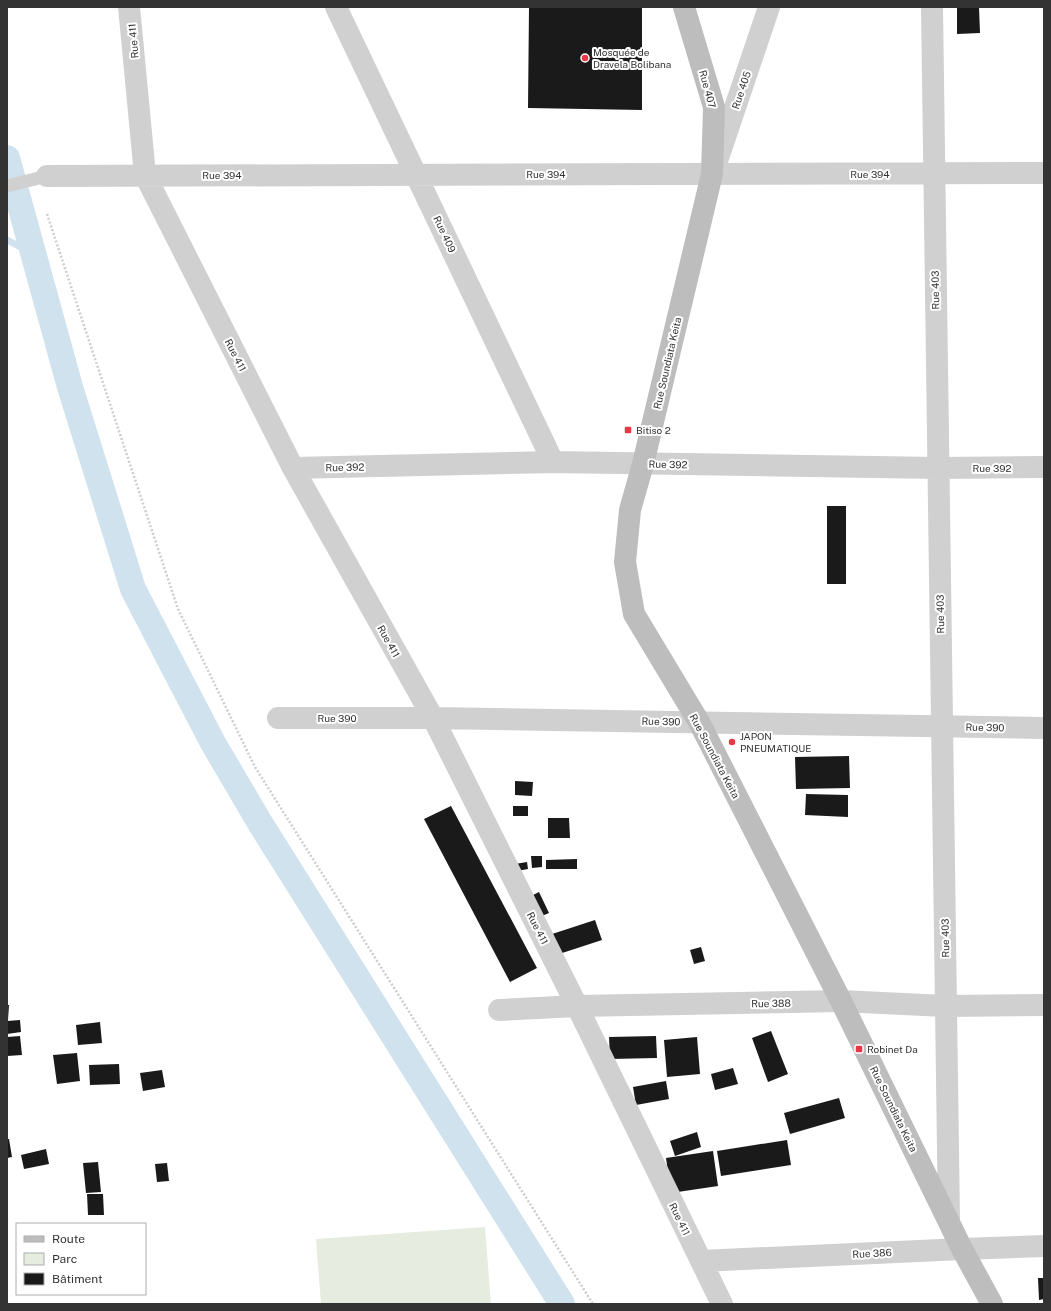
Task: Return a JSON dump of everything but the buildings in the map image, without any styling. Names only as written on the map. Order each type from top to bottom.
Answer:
[{"type":"main road","name":"Rue 407","points":[[684,7],[714,107],[712,174]]},
{"type":"main road","name":"Rue Soundiata Keita","points":[[712,174],[643,464],[630,510],[625,562],[634,614],[699,722],[841,1001],[962,1249],[992,1304]]},
{"type":"street","name":"Rue 411","points":[[129,7],[145,175],[293,468],[433,718],[577,1006],[722,1304]]},
{"type":"street","name":"Rue 409","points":[[336,7],[554,462]]},
{"type":"street","name":"Rue 405","points":[[712,174],[769,7]]},
{"type":"street","name":"Rue 403","points":[[932,7],[948,1221]]},
{"type":"street","name":"Rue 394","points":[[47,176],[1044,173]]},
{"type":"street","name":"Rue 392","points":[[293,468],[554,462],[938,468],[1044,467]]},
{"type":"street","name":"Rue 390","points":[[278,718],[433,718],[1044,728]]},
{"type":"street","name":"Rue 388","points":[[499,1010],[577,1006],[841,1001],[946,1006],[1044,1005]]},
{"type":"street","name":"Rue 386","points":[[701,1261],[1044,1246]]},
{"type":"lane","points":[[7,186],[47,176]]},
{"type":"path","points":[[47,214],[178,609],[255,767],[593,1304]]},
{"type":"green space","points":[[485,1227],[491,1304],[321,1304],[316,1239]]},
{"type":"waterway","points":[[7,158],[70,387],[133,589],[213,743],[260,823],[562,1304]]},
{"type":"waterway","points":[[7,240],[34,254]]},
{"type":"place","name":"Mosquée de Dravela Bolibana","points":[[585,58]]},
{"type":"place","name":"Bitiso 2","points":[[628,430]]},
{"type":"place","name":"JAPON PNEUMATIQUE","points":[[732,742]]},
{"type":"place","name":"Robinet Da","points":[[859,1049]]}]
